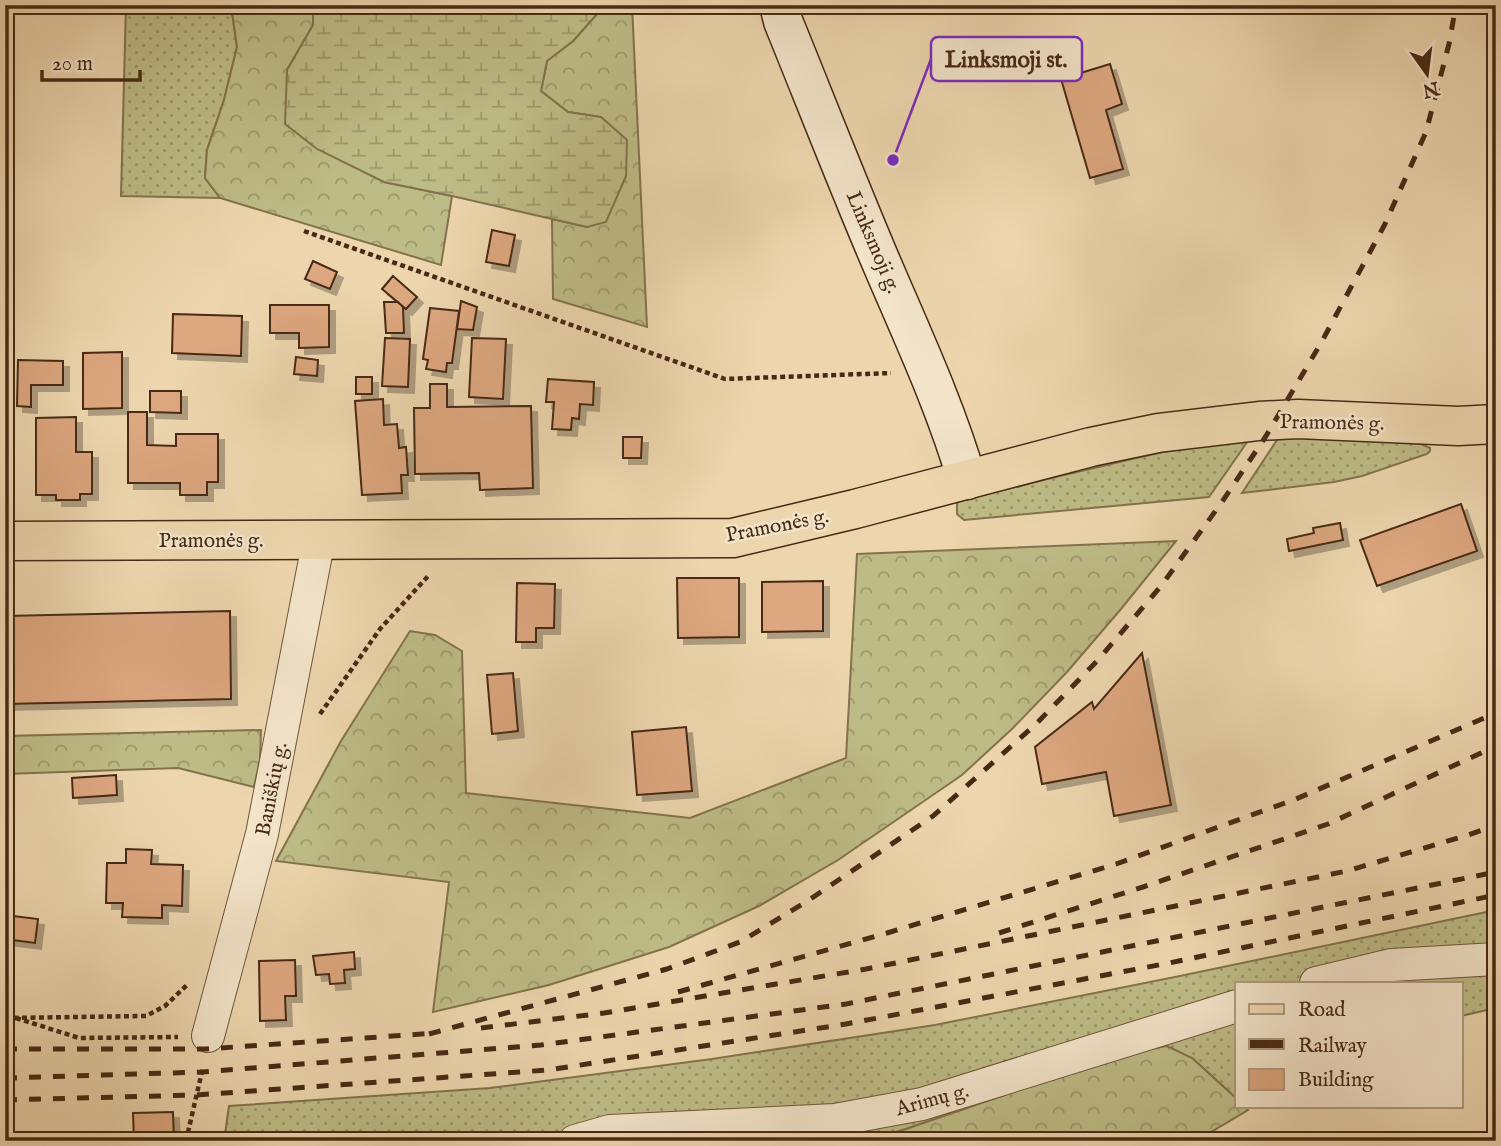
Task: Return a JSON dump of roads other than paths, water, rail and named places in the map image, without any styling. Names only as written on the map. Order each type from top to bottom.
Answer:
[{"type":"main road","name":"Linksmoji g.","points":[[779,5],[783,21],[873,242],[926,364],[967,480]]},
{"type":"main road","name":"Pramonės g.","points":[[5,541],[733,538],[1091,447],[1158,433],[1298,419],[1458,426],[1496,424]]},
{"type":"street","name":"Baniškių g.","points":[[208,1036],[262,834],[319,539]]},
{"type":"street","points":[[1320,982],[1391,965],[1496,960]]},
{"type":"street","name":"Arimų g.","points":[[575,1141],[610,1131],[835,1120],[922,1104],[1235,1007]]},
{"type":"railway","points":[[429,1034],[667,969],[740,942],[806,902],[933,816],[1036,724],[1098,660],[1161,586],[1266,436],[1321,343],[1385,224],[1426,132],[1449,44],[1456,5]]},
{"type":"railway","points":[[678,992],[1116,864],[1296,799],[1496,713]]},
{"type":"railway","points":[[999,933],[1328,824],[1496,746]]},
{"type":"railway","points":[[481,1028],[604,1013],[866,969],[1347,871],[1496,825]]},
{"type":"railway","points":[[5,1078],[202,1072],[541,1045],[846,1004],[1496,872]]},
{"type":"railway","points":[[5,1100],[196,1095],[548,1070],[846,1024],[1169,963],[1496,895]]},
{"type":"railway","points":[[5,1049],[206,1049],[436,1033]]},
{"type":"place","name":"Linksmoji st.","points":[[893,160]]}]
